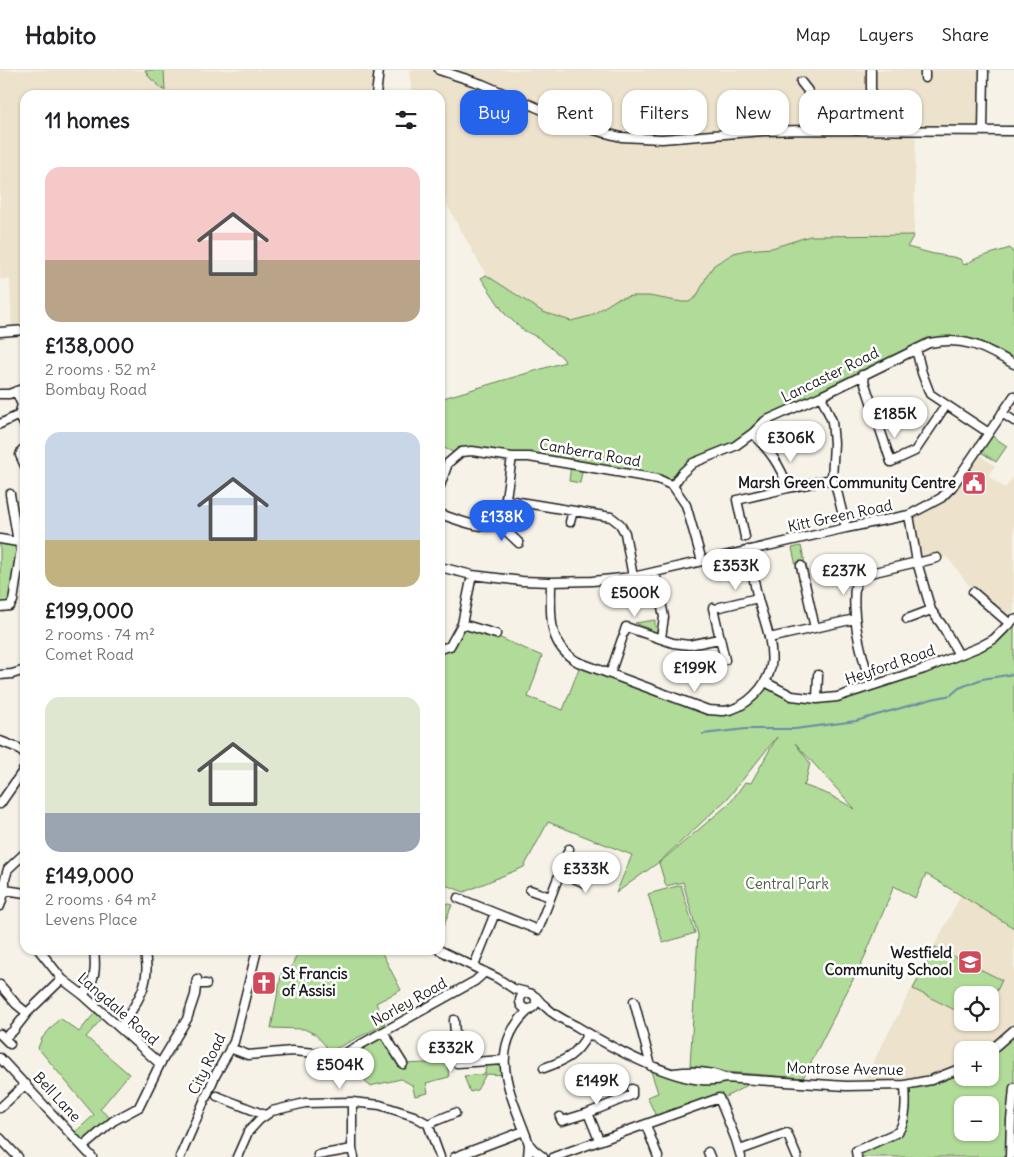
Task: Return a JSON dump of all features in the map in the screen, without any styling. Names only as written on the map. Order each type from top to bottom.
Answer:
[{"type":"street","points":[[377,90],[379,70]]},
{"type":"street","points":[[439,70],[482,84],[582,127],[621,137],[662,139],[799,130]]},
{"type":"street","points":[[872,70],[872,90]]},
{"type":"street","points":[[982,131],[984,70]]},
{"type":"street","points":[[801,82],[807,90]]},
{"type":"street","points":[[922,130],[1014,131]]},
{"type":"street","points":[[0,332],[20,330]]},
{"type":"street","name":"Lancaster Road","points":[[673,486],[693,464],[735,446],[753,433],[765,420],[821,396],[916,349],[942,340],[956,341],[982,346],[1014,364]]},
{"type":"street","points":[[916,349],[930,394],[989,432]]},
{"type":"street","points":[[862,375],[891,462],[915,451],[946,405]]},
{"type":"street","points":[[0,394],[9,394],[20,390]]},
{"type":"street","points":[[16,391],[20,400]]},
{"type":"street","points":[[821,396],[832,421],[834,443],[832,479],[836,487],[846,528]]},
{"type":"street","name":"Kitt Green Road","points":[[445,568],[503,580],[551,582],[633,577],[909,515],[941,498],[952,487],[1014,396]]},
{"type":"street","points":[[0,424],[19,415],[20,412]]},
{"type":"street","points":[[1002,413],[1014,421]]},
{"type":"street","points":[[753,433],[772,454],[782,471],[788,488]]},
{"type":"street","name":"Canberra Road","points":[[445,472],[448,463],[461,452],[472,451],[512,457],[529,457],[657,481],[673,486]]},
{"type":"street","points":[[445,516],[468,524],[490,528],[502,525],[512,457]]},
{"type":"street","points":[[745,537],[737,500],[832,479]]},
{"type":"street","points":[[673,486],[686,505],[702,561]]},
{"type":"street","points":[[10,494],[20,547]]},
{"type":"street","points":[[507,500],[611,517],[620,524],[625,533],[633,577]]},
{"type":"street","points":[[570,501],[570,522]]},
{"type":"street","points":[[909,515],[917,563],[931,610],[942,625],[958,655]]},
{"type":"street","points":[[500,526],[519,543]]},
{"type":"street","points":[[0,539],[18,542]]},
{"type":"street","points":[[551,582],[553,630],[558,644],[569,657],[708,710],[725,711],[738,707],[752,697],[765,682],[771,666],[769,638],[748,550]]},
{"type":"street","points":[[0,607],[10,606],[13,601],[20,556]]},
{"type":"street","points":[[871,686],[858,642],[855,619],[856,580],[862,575],[937,558]]},
{"type":"street","points":[[801,566],[816,628]]},
{"type":"street","points":[[655,572],[664,616],[660,638]]},
{"type":"street","points":[[445,648],[450,646],[462,624],[472,575]]},
{"type":"street","points":[[973,592],[1012,621]]},
{"type":"street","points":[[725,660],[716,608],[758,598]]},
{"type":"street","points":[[907,619],[931,610]]},
{"type":"street","points":[[769,638],[855,619]]},
{"type":"street","name":"Heyford Road","points":[[765,682],[792,696],[817,699],[837,697],[924,669],[979,647],[994,639],[1012,621]]},
{"type":"street","points":[[462,624],[496,634]]},
{"type":"street","points":[[610,674],[626,627],[674,643],[688,645],[720,639]]},
{"type":"street","points":[[0,675],[20,672]]},
{"type":"street","points":[[817,699],[818,675]]},
{"type":"street","points":[[0,741],[20,750]]},
{"type":"street","points":[[0,804],[20,775]]},
{"type":"street","points":[[458,898],[538,930],[569,849]]},
{"type":"street","points":[[0,906],[5,890],[5,879],[8,869],[20,858]]},
{"type":"street","points":[[559,872],[585,883],[592,864]]},
{"type":"street","points":[[5,890],[20,892]]},
{"type":"street","points":[[530,890],[550,897]]},
{"type":"street","points":[[474,966],[495,913]]},
{"type":"street","points":[[445,953],[514,988],[532,993],[536,997],[537,1002],[519,1019],[508,1039],[504,1060],[509,1091],[524,1131],[529,1144],[540,1155]]},
{"type":"street","name":"Langdale Road","points":[[43,955],[62,979],[83,995],[160,1064]]},
{"type":"street","points":[[85,958],[92,955]]},
{"type":"street","points":[[83,995],[91,986],[96,969],[94,955]]},
{"type":"street","points":[[120,1028],[141,997],[148,963],[146,955]]},
{"type":"street","name":"City Road","points":[[180,1157],[215,1076],[237,1033],[256,955]]},
{"type":"street","name":"Norley Road","points":[[230,1048],[248,1055],[292,1051],[317,1053],[321,1058],[331,1061],[475,981],[485,972]]},
{"type":"street","points":[[5,1039],[27,1012],[62,979]]},
{"type":"street","points":[[83,1147],[113,1121],[139,1107],[160,1064],[187,1019],[195,995],[196,981],[206,984]]},
{"type":"street","points":[[0,985],[16,1004],[27,1012]]},
{"type":"street","points":[[514,988],[523,1007],[547,1009]]},
{"type":"street","points":[[519,1019],[520,1002],[522,995],[526,992]]},
{"type":"street","name":"Montrose Avenue","points":[[536,997],[547,1009],[624,1054],[651,1066],[674,1072],[718,1075],[725,1078],[846,1086],[905,1085],[932,1080],[954,1071]]},
{"type":"street","points":[[634,1001],[651,1066]]},
{"type":"street","points":[[454,1020],[457,1063],[504,1060]]},
{"type":"street","points":[[999,1043],[1014,1030]]},
{"type":"street","points":[[383,1032],[403,1064]]},
{"type":"street","points":[[544,1068],[570,1058],[578,1051],[588,1034]]},
{"type":"street","name":"Bell Lane","points":[[0,1058],[92,1157]]},
{"type":"street","points":[[0,1108],[26,1084]]},
{"type":"street","points":[[856,1154],[898,1132],[902,1126],[905,1110],[905,1085]]},
{"type":"street","points":[[1010,1157],[1013,1145],[1011,1120],[1014,1088]]},
{"type":"street","points":[[560,1117],[562,1121],[588,1113],[632,1095],[632,1089]]},
{"type":"street","points":[[217,1096],[265,1115]]},
{"type":"street","points":[[554,1157],[719,1098],[740,1155],[787,1133],[797,1157]]},
{"type":"street","points":[[352,1102],[352,1149],[354,1157]]},
{"type":"street","points":[[237,1157],[248,1132],[265,1115],[305,1103],[352,1102],[380,1104],[414,1116],[428,1124],[440,1157]]},
{"type":"street","points":[[428,1124],[455,1113]]},
{"type":"street","points":[[588,1113],[599,1140]]},
{"type":"street","points":[[646,1125],[658,1157]]},
{"type":"street","points":[[455,1157],[524,1131]]},
{"type":"street","points":[[0,1138],[18,1157]]},
{"type":"street","points":[[528,1157],[529,1144]]},
{"type":"street","points":[[318,1155],[352,1149]]},
{"type":"street","points":[[528,1157],[530,1154],[540,1155]]},
{"type":"shaded area","points":[[0,70],[380,70],[373,80],[370,90],[20,90],[20,332],[12,333],[10,280],[0,279]]},
{"type":"shaded area","points":[[409,70],[980,70],[979,125],[922,127],[922,90],[799,90],[799,135],[916,135],[914,235],[810,236],[772,248],[746,250],[723,258],[708,274],[697,296],[689,302],[649,296],[631,296],[617,299],[590,316],[571,321],[543,312],[486,275],[449,209],[445,199],[445,90],[411,90]]},
{"type":"shaded area","points":[[980,455],[995,466],[988,476],[1005,488],[1014,476],[1014,611],[1008,618],[973,590],[947,557],[921,563],[912,521],[952,495]]},
{"type":"shaded area","name":"Westfield Community School","points":[[961,895],[1014,928],[1014,1022],[993,1041],[954,1041],[954,1067],[944,1072],[901,1081],[862,1083]]},
{"type":"green space","points":[[145,70],[164,70],[165,90],[164,90],[150,78]]},
{"type":"green space","points":[[914,235],[907,247],[960,259],[964,265],[977,258],[1010,248],[1014,254],[1014,360],[971,340],[938,338],[924,341],[763,419],[733,444],[688,462],[670,480],[659,475],[583,466],[580,483],[569,481],[571,465],[476,451],[457,454],[445,448],[445,398],[565,362],[563,358],[539,338],[523,330],[505,314],[481,278],[486,275],[543,312],[571,321],[590,316],[617,299],[631,296],[649,296],[689,302],[697,296],[714,265],[734,253],[772,248],[810,236]]},
{"type":"green space","points":[[992,436],[1007,446],[996,462],[981,452]]},
{"type":"green space","points":[[0,543],[15,545],[18,551],[10,599],[0,605]]},
{"type":"green space","points":[[801,546],[805,563],[796,566],[792,548]]},
{"type":"green space","name":"Central Park","points":[[1014,618],[1014,928],[926,874],[915,898],[894,886],[865,956],[803,1078],[725,1072],[690,1066],[698,935],[683,882],[666,886],[659,863],[730,803],[745,782],[751,783],[777,737],[727,799],[659,862],[616,893],[632,855],[548,822],[524,867],[464,892],[445,885],[445,650],[448,650],[465,628],[498,637],[542,656],[528,697],[563,710],[581,663],[708,710],[738,707],[765,682],[792,696],[837,697],[994,639]],"holes":[[[795,743],[855,809],[830,795],[803,785],[805,784],[810,763]]]},
{"type":"green space","points":[[655,620],[655,627],[660,627],[659,632],[656,634],[649,632],[650,629],[635,623]]},
{"type":"green space","points":[[681,885],[695,933],[663,943],[648,894]]},
{"type":"green space","points":[[446,903],[452,905],[445,922]]},
{"type":"green space","points":[[935,947],[1002,980],[999,986],[954,986],[954,1010],[913,989]]},
{"type":"green space","points":[[297,955],[383,955],[401,990],[376,1003],[385,1024],[325,1054],[326,1046],[315,1034],[304,1029],[271,1028],[282,971],[288,973]]},
{"type":"green space","points":[[98,1009],[105,1015],[86,1037],[129,1074],[100,1109],[113,1121],[83,1147],[72,1135],[94,1115],[38,1048],[42,1038],[60,1018],[79,1032]]},
{"type":"green space","points":[[1014,1029],[1014,1094],[1009,1157],[858,1157],[856,1151],[900,1130],[905,1085],[954,1070],[954,1086],[999,1086],[999,1043]]},
{"type":"green space","points":[[383,1032],[403,1064],[447,1062],[449,1077],[426,1083],[428,1093],[415,1096],[412,1085],[401,1079],[370,1086],[365,1082],[369,1075],[364,1068],[349,1067],[343,1055]]},
{"type":"green space","points":[[504,1060],[505,1075],[486,1074],[477,1090],[470,1092],[464,1076],[485,1074],[486,1061]]},
{"type":"green space","points":[[650,1068],[698,1079],[757,1080],[722,1099],[658,1120],[647,1097],[658,1093]]},
{"type":"waterway","points":[[703,734],[746,729],[795,729],[856,721],[951,695],[959,688],[982,679],[1014,674]]},
{"type":"place","name":"Marsh Green Community Centre","points":[[974,483]]},
{"type":"place","name":"Westfield Community School","points":[[970,962]]},
{"type":"place","name":"St Francis of Assisi","points":[[264,983]]}]
